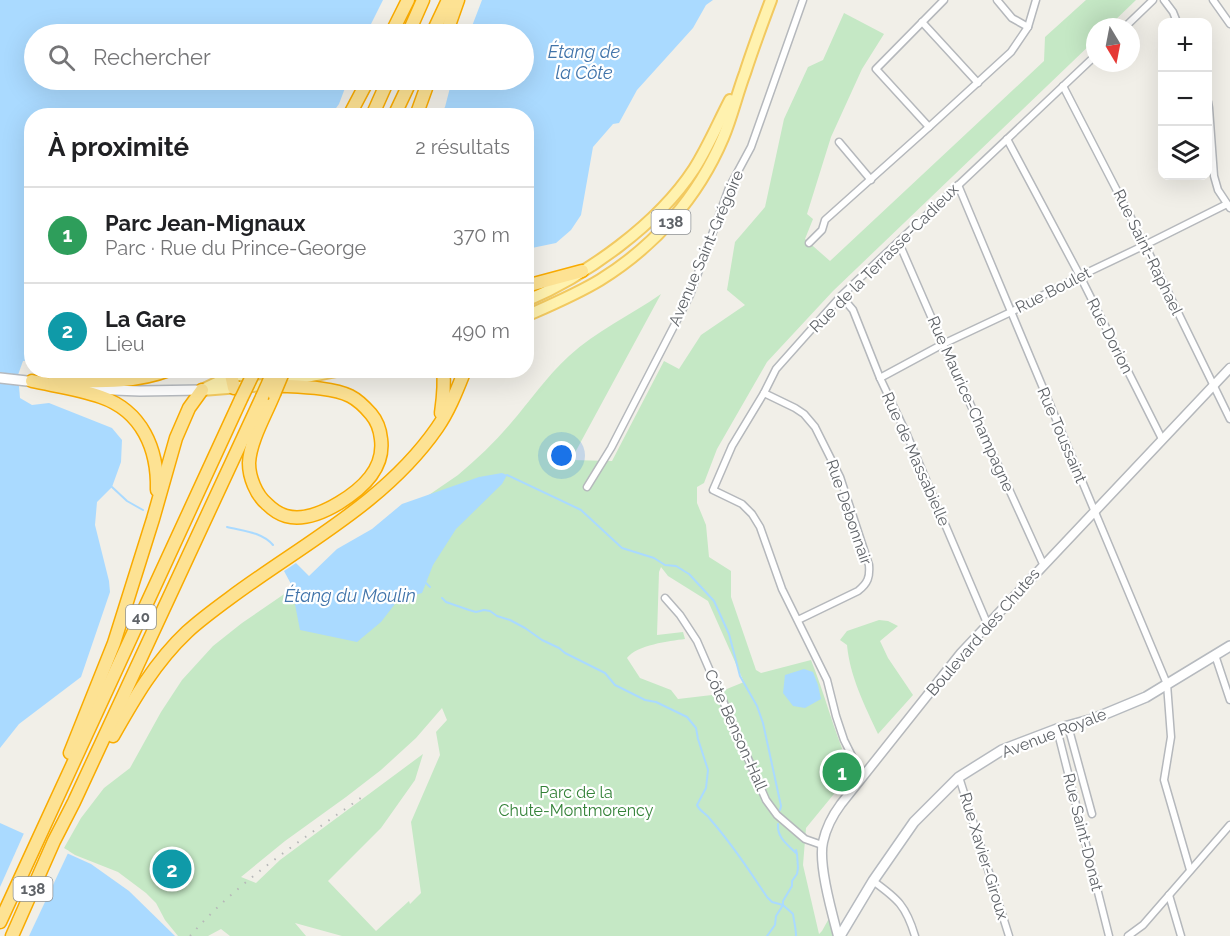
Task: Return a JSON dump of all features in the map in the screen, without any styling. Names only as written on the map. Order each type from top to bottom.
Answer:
[{"type":"highway","points":[[396,24],[408,0]]},
{"type":"highway","points":[[412,24],[423,0]]},
{"type":"highway","points":[[437,24],[448,0]]},
{"type":"highway","points":[[450,24],[458,0]]},
{"type":"highway","points":[[353,108],[363,90]]},
{"type":"highway","points":[[376,108],[384,90]]},
{"type":"highway","points":[[398,108],[406,90]]},
{"type":"highway","points":[[419,108],[425,90]]},
{"type":"highway","points":[[534,284],[582,271]]},
{"type":"highway","points":[[32,381],[141,378]]},
{"type":"highway","name":"40","points":[[40,836],[251,378]]},
{"type":"highway","name":"40","points":[[74,802],[269,378]]},
{"type":"highway","points":[[438,426],[444,393],[443,378]]},
{"type":"highway","points":[[74,802],[149,675],[168,652],[203,618],[262,574],[341,522],[389,483],[423,447],[438,426],[461,378]]},
{"type":"highway","points":[[32,381],[99,396],[115,403],[138,423],[152,448],[155,459],[157,491],[153,519]]},
{"type":"highway","points":[[40,836],[49,805],[114,644],[182,422],[202,390]]},
{"type":"highway","points":[[263,391],[326,390],[350,396],[375,418],[380,429],[382,443],[378,465],[364,485],[353,495],[316,514],[301,517],[286,516],[263,501],[256,490],[249,463],[253,444],[275,391]]},
{"type":"highway","name":"138","points":[[12,936],[74,802]]},
{"type":"highway","name":"138","points":[[0,922],[40,836]]},
{"type":"main road","name":"138","points":[[534,312],[601,279],[646,246],[669,224],[685,204],[703,178],[724,136],[771,0]]},
{"type":"main road","name":"138","points":[[534,297],[582,271],[633,236],[673,197],[704,152],[746,68]]},
{"type":"main road","points":[[0,378],[103,390],[202,390],[231,378],[263,391],[312,378]]},
{"type":"main road","name":"Avenue Royale","points":[[839,936],[873,881],[914,822],[959,777],[1002,750],[1146,697],[1230,646]]},
{"type":"street","name":"Avenue Saint-Grégoire","points":[[587,487],[610,448],[690,295],[729,188],[751,147],[803,0]]},
{"type":"street","points":[[929,127],[876,69],[944,0]]},
{"type":"street","points":[[997,0],[1012,18],[1028,27]]},
{"type":"street","points":[[809,243],[822,230],[825,220],[1011,52],[1028,27],[1036,0]]},
{"type":"street","points":[[1134,18],[1153,0]]},
{"type":"street","points":[[1164,0],[1175,18]]},
{"type":"street","points":[[1213,0],[1230,24]]},
{"type":"street","points":[[922,22],[978,83]]},
{"type":"street","name":"Rue de la Terrasse-Cadieux","points":[[798,620],[782,589],[760,527],[752,514],[742,504],[713,490],[732,446],[776,369],[842,296],[1086,65]]},
{"type":"street","name":"Rue Saint-Raphael","points":[[1064,86],[1230,419]]},
{"type":"street","points":[[1210,126],[1214,176],[1218,190],[1228,206]]},
{"type":"street","name":"Rue Dorion","points":[[1007,139],[1080,276],[1162,439]]},
{"type":"street","points":[[839,142],[870,180]]},
{"type":"street","name":"Rue Toussaint","points":[[958,185],[1167,684],[1172,737],[1164,780],[1190,870]]},
{"type":"street","name":"Rue Boulet","points":[[880,378],[1080,276],[1228,206]]},
{"type":"street","name":"Rue Maurice-Champagne","points":[[899,243],[1043,564]]},
{"type":"street","name":"Rue de Massabielle","points":[[842,296],[853,310],[880,378],[907,435],[987,623]]},
{"type":"street","name":"Boulevard des Chutes","points":[[839,936],[826,880],[822,845],[831,818],[987,623],[1230,368]]},
{"type":"street","name":"Rue Debonnair","points":[[764,393],[795,408],[804,414],[815,427],[840,477],[869,565],[870,577],[866,585],[798,620]]},
{"type":"street","name":"Côte Benson-Hall","points":[[665,598],[697,640],[766,800],[777,815],[805,839],[822,845]]},
{"type":"street","points":[[798,620],[827,680],[844,740],[864,775]]},
{"type":"street","points":[[1215,655],[1230,700]]},
{"type":"street","points":[[1068,726],[1092,814]]},
{"type":"street","name":"Rue Saint-Donat","points":[[1057,729],[1109,936]]},
{"type":"street","name":"Rue Xavier-Giroux","points":[[959,777],[1009,936]]},
{"type":"street","points":[[1128,936],[1143,925],[1230,825]]},
{"type":"street","points":[[873,881],[894,896],[905,909],[915,936]]},
{"type":"street","points":[[1169,895],[1181,936]]},
{"type":"green space","name":"Parc de la Chute-Montmorency","points":[[1086,0],[1136,0],[1117,18],[1086,18],[1086,49],[833,291],[767,362],[717,449],[704,483],[697,487],[697,503],[706,525],[709,557],[731,571],[731,597],[756,670],[761,673],[811,660],[852,772],[806,828],[803,865],[819,934],[832,913],[838,936],[342,936],[295,923],[306,936],[230,936],[221,929],[208,936],[178,936],[165,920],[156,903],[146,893],[118,872],[75,855],[64,848],[81,818],[104,788],[130,768],[161,712],[182,680],[213,646],[242,623],[458,475],[499,437],[546,380],[579,347],[661,294],[571,460],[612,461],[664,361],[679,369],[701,335],[745,305],[727,290],[735,242],[765,207],[784,119],[808,67],[823,60],[844,13],[884,34],[862,69],[831,137],[807,214],[813,219],[805,239],[830,261],[1044,61],[1045,37]],"holes":[[[661,567],[668,576],[708,601],[744,682],[712,695],[678,699],[671,690],[640,678],[627,658],[638,650],[654,644],[685,639],[683,632],[657,635]],[[442,708],[447,720],[436,732],[440,755],[411,822],[421,893],[376,931],[328,881],[381,828],[415,780],[423,754],[280,860],[256,883],[241,877],[285,841],[381,770],[416,738]]]},
{"type":"green space","points":[[879,620],[898,626],[880,641],[888,658],[913,695],[878,734],[855,680],[847,645],[840,640],[847,631]]},
{"type":"water","points":[[0,0],[383,0],[371,24],[24,24],[24,90],[344,90],[336,108],[24,108],[24,361],[18,375],[20,398],[32,405],[49,403],[112,428],[122,440],[121,462],[112,487],[97,502],[95,525],[110,592],[81,677],[19,724],[0,748]]},
{"type":"water","name":"Étang de la Côte","points":[[482,0],[713,0],[706,5],[693,28],[637,90],[619,123],[613,124],[593,147],[581,215],[571,230],[556,243],[534,248],[534,108],[444,108],[449,90],[534,90],[534,24],[473,24]]},
{"type":"water","name":"Étang du Moulin","points":[[502,473],[507,475],[502,484],[456,529],[433,565],[422,593],[398,600],[381,622],[357,642],[300,630],[291,584],[284,571],[296,563],[309,576],[337,549],[372,529],[402,504],[479,477]]},
{"type":"water","points":[[804,669],[813,672],[821,699],[805,708],[793,706],[783,693],[785,675]]},
{"type":"water","points":[[0,823],[91,864],[129,891],[175,936],[0,936]]},
{"type":"pier","points":[[25,831],[69,851],[29,936],[0,936],[0,887]]},
{"type":"waterway","points":[[507,475],[581,510],[622,548],[654,558],[665,565],[676,566],[689,574],[714,601],[729,634],[740,676],[757,706],[763,723],[780,810]]},
{"type":"waterway","points":[[112,487],[127,501],[143,510]]},
{"type":"waterway","points":[[227,527],[258,535],[273,545]]},
{"type":"waterway","points":[[426,583],[430,587]]},
{"type":"waterway","points":[[442,598],[446,602],[469,610],[490,611],[510,620],[565,653],[605,673],[615,685],[687,717],[696,728],[708,770],[706,788],[697,805],[725,838],[767,897],[772,902],[783,905],[793,914],[796,936]]},
{"type":"waterway","points":[[778,824],[781,837],[797,854],[796,850]]},
{"type":"waterway","points":[[767,936],[775,925],[776,916],[797,874],[797,854]]},
{"type":"railway","points":[[190,936],[250,879],[362,797]]},
{"type":"place","name":"Parc Jean-Mignaux","points":[[842,772]]},
{"type":"place","name":"La Gare","points":[[172,869]]}]
